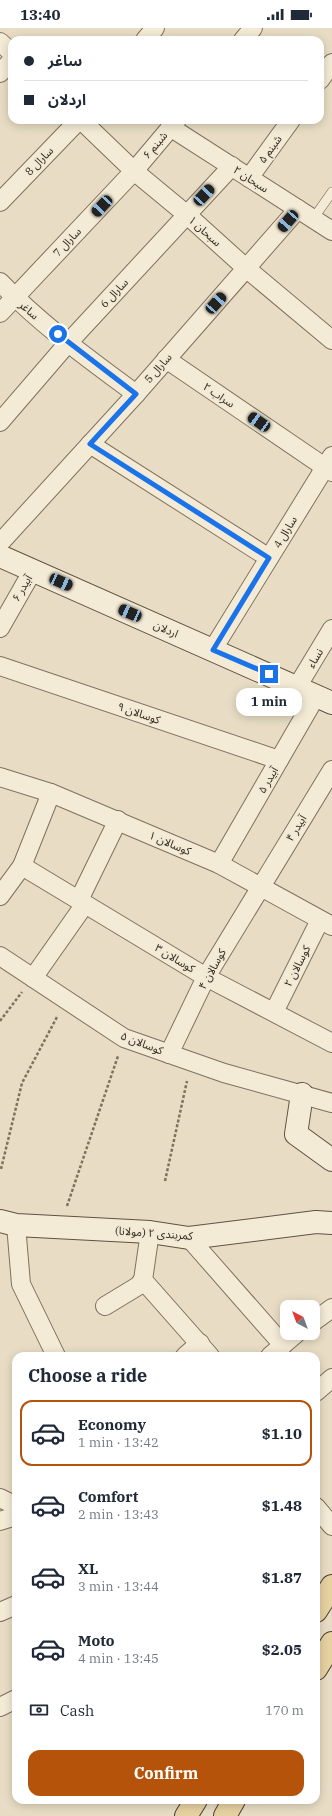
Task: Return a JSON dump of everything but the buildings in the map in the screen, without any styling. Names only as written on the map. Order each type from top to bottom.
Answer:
[{"type":"main road","points":[[320,1605],[332,1586]]},
{"type":"main road","points":[[186,1816],[194,1804]]},
{"type":"main road","points":[[225,1816],[232,1804]]},
{"type":"street","points":[[148,36],[155,28]]},
{"type":"street","points":[[246,36],[253,28]]},
{"type":"street","points":[[0,42],[8,49]]},
{"type":"street","points":[[324,74],[332,63]]},
{"type":"street","points":[[0,73],[8,64]]},
{"type":"street","name":"سارال 8","points":[[0,202],[76,124]]},
{"type":"street","name":"سبحان ۱","points":[[84,124],[134,171],[332,340]]},
{"type":"street","name":"شبنم ۶","points":[[134,171],[173,124]]},
{"type":"street","name":"سبحان ۲","points":[[173,124],[249,178],[332,231]]},
{"type":"street","name":"شبنم ۵","points":[[249,178],[288,124]]},
{"type":"street","name":"سارال 6","points":[[0,422],[68,343],[232,166]]},
{"type":"street","name":"سارال 7","points":[[0,313],[134,171]]},
{"type":"street","name":"سارال 5","points":[[0,543],[136,394],[298,209]]},
{"type":"street","name":"ساغر","points":[[0,282],[15,298],[68,343],[136,394]]},
{"type":"street","name":"سراب ۲","points":[[166,359],[330,465]]},
{"type":"street","points":[[90,444],[269,558]]},
{"type":"street","name":"سارال 4","points":[[213,650],[269,558],[330,465]]},
{"type":"street","name":"اردلان","points":[[0,556],[315,695]]},
{"type":"street","name":"آبیدر ۶","points":[[0,628],[33,570]]},
{"type":"street","name":"نساء","points":[[315,695],[332,629]]},
{"type":"street","name":"کوسالان ۹","points":[[0,666],[279,760]]},
{"type":"street","name":"آبیدر ۵","points":[[219,864],[315,695]]},
{"type":"street","name":"آبیدر ۴","points":[[260,887],[332,770]]},
{"type":"street","name":"کوسالان ۱","points":[[0,777],[51,793],[118,820],[219,864],[326,923]]},
{"type":"street","points":[[0,896],[22,866],[51,793]]},
{"type":"street","points":[[33,978],[82,902],[118,820]]},
{"type":"street","name":"کوسالان ۳","points":[[22,866],[206,977],[332,1043]]},
{"type":"street","name":"کوسالان ۴","points":[[169,1054],[206,977],[260,887]]},
{"type":"street","name":"کوسالان ۲","points":[[274,1012],[326,923]]},
{"type":"street","name":"کوسالان ۵","points":[[0,956],[124,1038],[224,1073],[332,1103]]},
{"type":"street","points":[[302,1094],[296,1134],[332,1160]]},
{"type":"street","name":"کمربندی ۲ (مولانا)","points":[[8,1223],[60,1228],[150,1232],[189,1238],[316,1222],[332,1223]]},
{"type":"street","points":[[8,1223],[21,1284],[54,1352]]},
{"type":"street","points":[[105,1306],[138,1286],[143,1280],[150,1232]]},
{"type":"street","points":[[189,1238],[277,1350],[289,1340]]},
{"type":"street","points":[[143,1280],[205,1350]]},
{"type":"street","points":[[320,1317],[332,1308]]},
{"type":"street","points":[[320,1388],[332,1378]]},
{"type":"street","points":[[0,1498],[12,1504]]},
{"type":"street","points":[[320,1512],[332,1526]]},
{"type":"street","points":[[0,1521],[12,1517]]},
{"type":"street","points":[[0,1612],[12,1607]]},
{"type":"street","points":[[0,1707],[12,1701]]},
{"type":"lane","points":[[313,219],[332,192]]},
{"type":"path","points":[[0,1021],[33,978]]},
{"type":"path","points":[[0,1169],[22,1084],[66,1000]]},
{"type":"path","points":[[60,1228],[124,1038]]},
{"type":"path","points":[[165,1181],[191,1061]]},
{"type":"route","points":[[58,334],[136,394],[90,444],[269,558],[213,650],[269,674]]}]
